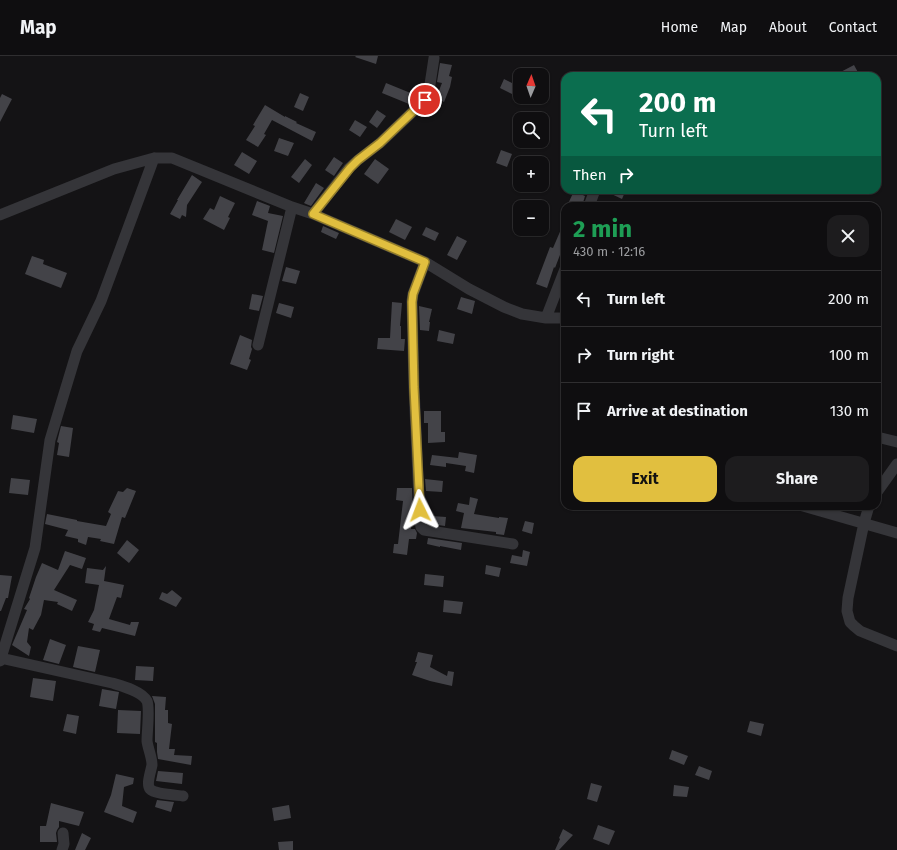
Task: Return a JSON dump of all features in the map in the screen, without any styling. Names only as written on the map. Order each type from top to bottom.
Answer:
[{"type":"street","points":[[313,214],[350,168],[380,143],[425,100],[429,91],[434,58]]},
{"type":"street","points":[[154,158],[101,301],[77,351],[72,366],[50,440],[35,548],[0,660],[112,683],[142,695],[147,701],[148,708],[147,742],[152,763],[148,784],[150,789],[183,796]]},
{"type":"street","points":[[0,215],[114,169],[154,158],[172,158],[292,207],[313,214],[425,262],[457,282],[504,307],[522,314],[546,318],[561,318]]},
{"type":"street","points":[[258,344],[292,207]]},
{"type":"street","points":[[425,262],[413,294],[412,302],[414,387],[421,527],[424,530],[513,544]]},
{"type":"street","points":[[546,318],[561,279]]},
{"type":"street","points":[[881,438],[897,442]]},
{"type":"street","points":[[881,486],[897,464]]},
{"type":"street","points":[[817,510],[897,533]]},
{"type":"street","points":[[868,510],[848,598],[847,611],[850,622],[860,631],[897,646]]},
{"type":"street","points":[[62,850],[64,844],[63,833]]},
{"type":"building","points":[[378,56],[376,64],[355,57]]},
{"type":"building","points":[[440,63],[452,65],[449,76],[452,77],[450,87],[444,102],[436,98],[442,83],[437,82]]},
{"type":"building","points":[[854,65],[858,72],[841,72]]},
{"type":"building","points":[[504,79],[513,84],[513,94],[500,88]]},
{"type":"building","points":[[386,83],[413,94],[409,104],[382,93]]},
{"type":"building","points":[[300,93],[309,97],[303,111],[294,107]]},
{"type":"building","points":[[2,94],[12,99],[0,122],[0,98]]},
{"type":"building","points":[[265,105],[285,117],[297,122],[296,123],[316,132],[312,141],[272,120],[264,134],[266,135],[258,147],[246,140],[255,126],[253,125]]},
{"type":"building","points":[[377,110],[386,116],[377,128],[369,122]]},
{"type":"building","points":[[355,120],[367,127],[360,137],[349,130]]},
{"type":"building","points":[[279,138],[294,143],[288,156],[274,151]]},
{"type":"building","points":[[501,150],[512,154],[507,167],[496,163]]},
{"type":"building","points":[[242,152],[257,161],[249,174],[234,165]]},
{"type":"building","points":[[334,157],[343,163],[334,176],[325,170]]},
{"type":"building","points":[[305,159],[312,165],[299,183],[291,177]]},
{"type":"building","points":[[375,159],[389,169],[378,184],[364,174]]},
{"type":"building","points":[[192,175],[202,182],[187,205],[186,217],[182,215],[180,219],[170,214]]},
{"type":"building","points":[[316,183],[324,188],[311,206],[304,203]]},
{"type":"building","points":[[573,194],[581,194],[585,196],[583,202],[569,202]]},
{"type":"building","points":[[611,194],[624,194],[622,199]]},
{"type":"building","points":[[220,196],[235,203],[228,217],[230,218],[224,230],[203,219],[210,208],[214,210]]},
{"type":"building","points":[[257,201],[270,206],[268,213],[283,216],[274,253],[262,250],[268,221],[252,215]]},
{"type":"building","points":[[396,219],[412,227],[405,240],[389,232]]},
{"type":"building","points":[[323,226],[339,233],[336,239],[321,232]]},
{"type":"building","points":[[426,227],[439,233],[435,241],[422,235]]},
{"type":"building","points":[[561,229],[561,252],[547,288],[536,284],[550,247],[553,248]]},
{"type":"building","points":[[457,236],[467,241],[457,260],[447,255]]},
{"type":"building","points":[[32,256],[44,260],[43,264],[67,273],[61,288],[25,274]]},
{"type":"building","points":[[286,267],[300,271],[296,284],[282,281]]},
{"type":"building","points":[[252,294],[263,296],[259,311],[249,309]]},
{"type":"building","points":[[461,297],[475,301],[472,314],[457,309]]},
{"type":"building","points":[[392,302],[402,303],[400,326],[401,339],[405,339],[404,351],[377,349],[378,338],[390,338]]},
{"type":"building","points":[[279,303],[294,307],[291,318],[276,313]]},
{"type":"building","points":[[419,306],[432,309],[429,322],[429,331],[420,330]]},
{"type":"building","points":[[439,330],[455,334],[453,344],[437,341]]},
{"type":"building","points":[[240,335],[252,340],[252,349],[249,359],[251,360],[247,370],[230,364]]},
{"type":"building","points":[[424,411],[441,411],[441,432],[445,432],[445,442],[428,443],[428,423],[424,423]]},
{"type":"building","points":[[13,415],[37,419],[34,433],[11,429]]},
{"type":"building","points":[[61,426],[73,428],[69,457],[57,455],[59,443],[57,442]]},
{"type":"building","points":[[459,452],[477,455],[474,473],[465,471],[466,466],[446,463],[446,467],[430,465],[432,455],[458,458]]},
{"type":"building","points":[[11,478],[30,480],[28,495],[9,493]]},
{"type":"building","points":[[425,479],[443,481],[442,492],[426,491]]},
{"type":"building","points":[[127,488],[136,491],[125,518],[122,517],[114,544],[100,541],[101,539],[88,537],[86,545],[78,542],[78,539],[65,536],[68,530],[45,524],[47,514],[106,526],[111,514],[108,512],[118,491],[123,492]]},
{"type":"building","points":[[397,488],[412,488],[413,514],[411,529],[415,529],[417,533],[416,539],[409,539],[407,555],[393,553],[394,544],[398,544],[403,501],[396,500]]},
{"type":"building","points":[[470,497],[478,499],[474,514],[508,518],[504,535],[496,534],[496,532],[461,528],[464,513],[456,511],[458,503],[469,505]]},
{"type":"building","points":[[432,516],[446,517],[445,526],[431,524]]},
{"type":"building","points":[[525,521],[534,523],[532,534],[522,531]]},
{"type":"building","points":[[428,538],[462,543],[461,550],[427,544]]},
{"type":"building","points":[[127,540],[139,550],[129,563],[117,553]]},
{"type":"building","points":[[523,550],[530,552],[527,566],[510,563],[512,555],[522,557]]},
{"type":"building","points":[[65,551],[86,558],[82,569],[70,565],[54,590],[77,600],[72,611],[57,604],[58,602],[44,600],[41,615],[33,630],[29,628],[27,642],[31,647],[29,656],[12,645],[27,610],[24,609],[30,599],[29,598],[36,577],[42,563],[58,570]]},
{"type":"building","points":[[486,565],[501,568],[499,577],[485,574]]},
{"type":"building","points":[[106,566],[104,581],[124,585],[121,598],[117,597],[109,619],[130,625],[131,622],[139,622],[135,636],[102,628],[100,632],[92,630],[94,624],[88,622],[94,610],[99,585],[85,583],[87,568],[103,570]]},
{"type":"building","points":[[425,574],[444,576],[443,587],[424,585]]},
{"type":"building","points":[[0,575],[12,576],[8,598],[6,598],[1,611],[0,611]]},
{"type":"building","points":[[172,590],[182,598],[176,607],[159,599],[162,592],[167,594]]},
{"type":"building","points":[[444,600],[463,602],[461,614],[443,612]]},
{"type":"building","points":[[50,639],[66,645],[59,664],[43,660]]},
{"type":"building","points":[[78,646],[100,650],[95,672],[73,667]]},
{"type":"building","points":[[418,652],[433,655],[430,667],[447,676],[448,671],[454,672],[452,686],[412,675],[417,662],[415,662]]},
{"type":"building","points":[[136,666],[154,667],[153,681],[135,680]]},
{"type":"building","points":[[33,678],[56,681],[53,701],[30,697]]},
{"type":"building","points":[[102,689],[119,692],[116,709],[99,706]]},
{"type":"building","points":[[152,696],[166,697],[165,710],[168,710],[168,723],[172,724],[169,749],[175,749],[174,755],[192,756],[191,765],[158,759],[157,743],[155,742],[155,704]]},
{"type":"building","points":[[118,710],[141,711],[140,734],[117,733]]},
{"type":"building","points":[[67,714],[79,716],[76,734],[63,731]]},
{"type":"building","points":[[750,721],[764,724],[761,736],[747,732]]},
{"type":"building","points":[[672,750],[688,756],[684,765],[669,759]]},
{"type":"building","points":[[699,766],[712,771],[709,780],[695,775]]},
{"type":"building","points":[[158,771],[183,773],[182,784],[156,781]]},
{"type":"building","points":[[116,774],[134,778],[133,784],[124,787],[122,806],[137,812],[133,823],[104,812],[111,795]]},
{"type":"building","points":[[591,783],[602,786],[597,802],[587,799]]},
{"type":"building","points":[[674,785],[689,787],[687,797],[673,796]]},
{"type":"building","points":[[157,800],[174,802],[171,812],[155,807]]},
{"type":"building","points":[[51,803],[84,812],[79,826],[59,821],[59,827],[56,833],[57,842],[40,842],[40,826],[46,826]]},
{"type":"building","points":[[289,805],[291,818],[274,821],[272,808]]},
{"type":"building","points":[[598,825],[615,831],[609,845],[593,839]]},
{"type":"building","points":[[563,829],[573,835],[559,850],[555,850],[560,839],[559,838]]},
{"type":"building","points":[[82,833],[91,838],[85,850],[75,850]]},
{"type":"building","points":[[293,841],[293,850],[279,850],[278,842]]},
{"type":"route","points":[[420,510],[414,387],[412,302],[413,294],[425,262],[313,214],[350,168],[380,143],[425,100]]}]
